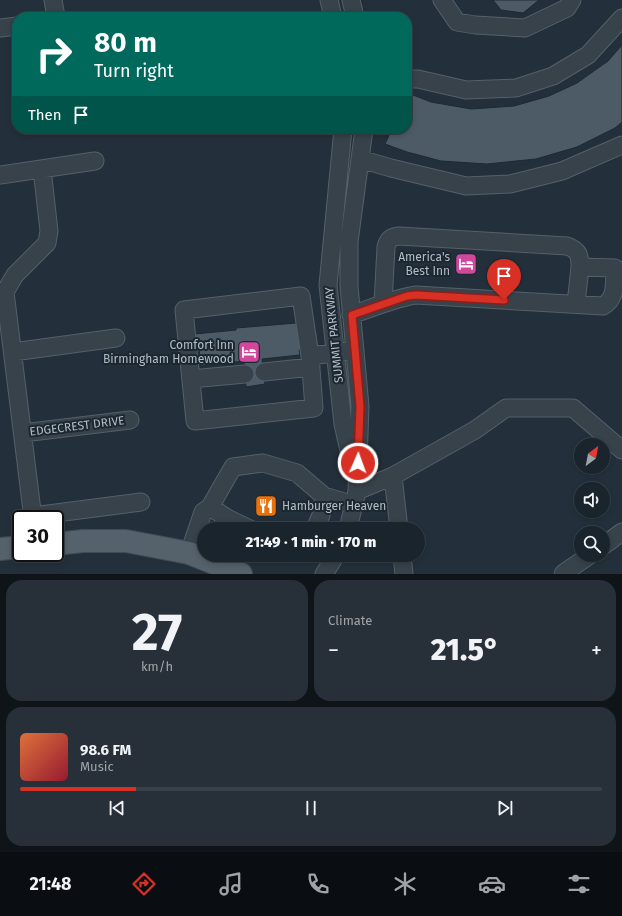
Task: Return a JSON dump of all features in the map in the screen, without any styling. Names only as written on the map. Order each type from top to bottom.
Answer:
[{"type":"main road","points":[[64,543],[83,541],[126,541],[189,553],[241,574]]},
{"type":"main road","points":[[0,549],[12,548]]},
{"type":"street","points":[[53,0],[55,12]]},
{"type":"street","points":[[329,0],[332,12]]},
{"type":"street","points":[[351,0],[354,12]]},
{"type":"street","points":[[442,0],[457,22],[475,25],[525,28],[567,8],[572,0]]},
{"type":"street","points":[[412,79],[466,90],[516,88],[553,76],[588,55],[622,18]]},
{"type":"street","points":[[0,28],[12,27]]},
{"type":"street","name":"SUMMIT PARKWAY","points":[[343,134],[328,285],[343,424],[356,498]]},
{"type":"street","name":"SUMMIT PARKWAY","points":[[350,522],[356,498],[360,406],[349,286],[349,242],[363,134]]},
{"type":"street","points":[[360,159],[466,186],[510,184],[562,171],[622,145]]},
{"type":"street","points":[[0,175],[95,161]]},
{"type":"street","name":"EDGECREST DRIVE","points":[[32,510],[5,292],[15,275],[47,243],[49,230],[42,169]]},
{"type":"street","points":[[383,304],[386,247],[388,240],[392,237],[400,236],[567,246],[578,252],[580,257],[576,304]]},
{"type":"street","points":[[352,315],[407,296],[416,295],[603,306],[610,302],[613,296],[615,268],[580,267]]},
{"type":"street","points":[[301,296],[310,362],[314,408],[195,421],[184,310],[301,296]]},
{"type":"street","points":[[13,352],[116,338]]},
{"type":"street","points":[[264,372],[310,362],[335,353],[355,350]]},
{"type":"street","points":[[191,379],[245,374]]},
{"type":"street","points":[[189,553],[203,512],[210,507],[233,468],[263,463],[297,473],[324,496],[356,498],[475,430],[506,408],[573,408],[622,450]]},
{"type":"street","name":"EDGECREST DRIVE","points":[[23,433],[130,420]]},
{"type":"street","points":[[393,476],[398,522]]},
{"type":"street","points":[[318,522],[322,515],[324,496]]},
{"type":"street","name":"EDGECREST DRIVE","points":[[64,513],[141,502]]},
{"type":"street","points":[[210,507],[235,522]]},
{"type":"street","points":[[610,541],[622,532]]},
{"type":"street","points":[[324,574],[332,562]]},
{"type":"street","points":[[403,562],[404,574]]},
{"type":"street","points":[[564,574],[580,562]]},
{"type":"building","points":[[493,0],[539,0],[523,13],[501,10]]},
{"type":"building","points":[[622,45],[622,122],[615,128],[577,147],[536,159],[487,164],[441,161],[407,152],[385,144],[390,134],[412,134],[412,95],[431,102],[471,109],[514,106],[549,96],[577,83],[608,61]]},
{"type":"building","name":"Comfort Inn Birmingham Homewood","points":[[296,323],[297,326],[301,326],[304,349],[299,350],[300,355],[262,359],[265,384],[246,387],[244,361],[201,366],[195,334],[236,330],[236,328]]},
{"type":"place","name":"America's Best Inn","points":[[466,264]]},
{"type":"place","name":"Comfort Inn Birmingham Homewood","points":[[249,352]]},
{"type":"place","name":"Hamburger Heaven","points":[[266,506]]},
{"type":"route","points":[[358,463],[360,406],[352,315],[407,296],[416,295],[504,300]]}]
